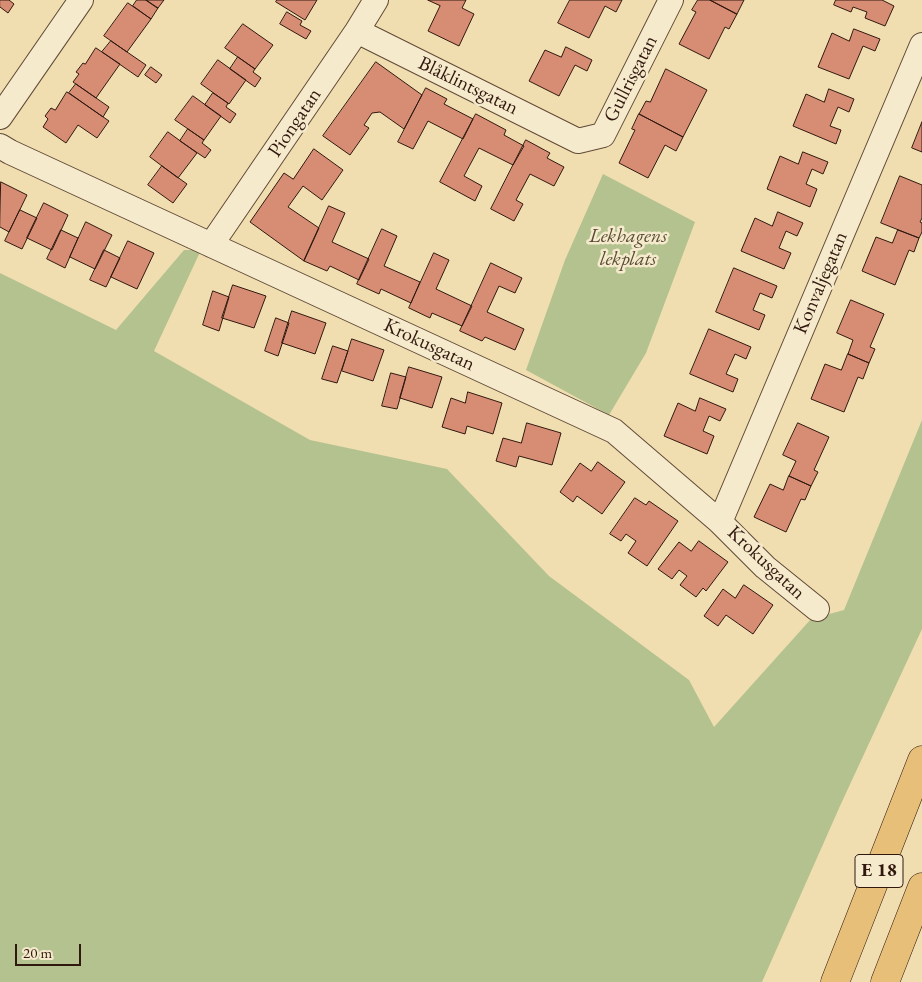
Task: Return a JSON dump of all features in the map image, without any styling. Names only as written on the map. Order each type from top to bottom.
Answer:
[{"type":"highway","name":"E 18","points":[[835,982],[922,760]]},
{"type":"highway","name":"E 18","points":[[885,982],[922,887]]},
{"type":"street","points":[[0,117],[80,0]]},
{"type":"street","name":"Piongatan","points":[[211,245],[357,31],[376,0]]},
{"type":"street","name":"Gullrisgatan","points":[[578,141],[603,135],[671,0]]},
{"type":"street","name":"Blåklintsgatan","points":[[357,31],[578,141]]},
{"type":"street","name":"Konvaljegatan","points":[[720,522],[922,45]]},
{"type":"street","name":"Krokusgatan","points":[[0,146],[614,432],[720,522],[765,567],[817,609]]},
{"type":"green space","name":"Lekhagens lekplats","points":[[603,174],[695,222],[646,353],[609,415],[526,370],[565,260]]},
{"type":"green space","points":[[184,250],[201,250],[154,351],[310,440],[447,469],[549,576],[689,680],[714,727],[811,619],[844,610],[922,420],[922,629],[840,806],[762,982],[0,982],[0,273],[116,330]]},
{"type":"building","points":[[0,0],[9,0],[14,4],[8,13],[0,7]]},
{"type":"building","points":[[137,0],[146,0],[158,8],[151,19],[133,6]]},
{"type":"building","points":[[146,0],[164,0],[158,8]]},
{"type":"building","points":[[277,0],[317,0],[305,20],[276,2]]},
{"type":"building","points":[[428,0],[466,0],[462,8],[474,14],[459,46],[428,31],[440,6]]},
{"type":"building","points":[[570,0],[622,0],[616,12],[605,6],[589,38],[558,23]]},
{"type":"building","points":[[698,0],[710,0],[737,14],[729,29],[725,27],[709,59],[679,44],[696,12],[692,10]]},
{"type":"building","points":[[710,0],[744,0],[737,14]]},
{"type":"building","points":[[836,0],[882,0],[894,6],[885,26],[865,18],[867,12],[853,7],[851,12],[834,5]]},
{"type":"building","points":[[128,3],[151,19],[127,52],[104,36]]},
{"type":"building","points":[[287,12],[302,21],[300,25],[311,31],[306,39],[280,24]]},
{"type":"building","points":[[243,24],[273,45],[255,69],[225,48]]},
{"type":"building","points":[[854,29],[880,39],[875,51],[863,46],[849,79],[818,67],[832,33],[849,41]]},
{"type":"building","points":[[111,41],[146,65],[138,77],[102,52]]},
{"type":"building","points":[[566,47],[592,60],[587,71],[575,65],[559,96],[529,81],[545,50],[561,57]]},
{"type":"building","points":[[96,48],[120,64],[96,98],[73,82],[79,74],[76,72],[83,63],[85,64]]},
{"type":"building","points":[[238,57],[255,69],[253,72],[261,78],[255,87],[230,69]]},
{"type":"building","points":[[218,60],[246,80],[229,104],[201,84]]},
{"type":"building","points":[[376,62],[422,95],[404,129],[380,112],[372,113],[364,125],[369,128],[350,155],[323,136]]},
{"type":"building","points":[[151,67],[162,75],[156,83],[145,75]]},
{"type":"building","points":[[666,69],[707,90],[683,137],[639,114],[646,101],[650,102]]},
{"type":"building","points":[[76,84],[109,107],[103,117],[69,93]]},
{"type":"building","points":[[426,88],[447,99],[444,104],[473,119],[463,139],[428,121],[413,149],[398,142]]},
{"type":"building","points":[[829,89],[854,99],[849,112],[838,107],[830,126],[841,130],[836,144],[793,126],[806,94],[824,102]]},
{"type":"building","points":[[67,92],[109,121],[97,138],[78,125],[66,143],[43,127],[48,119],[45,116],[51,108],[55,110]]},
{"type":"building","points":[[213,93],[228,103],[226,107],[236,114],[230,123],[205,105]]},
{"type":"building","points":[[193,96],[221,116],[204,140],[175,120]]},
{"type":"building","points":[[476,114],[506,130],[504,135],[524,146],[513,165],[479,148],[464,176],[482,186],[475,201],[440,182]]},
{"type":"building","points":[[639,114],[683,137],[676,151],[665,145],[648,178],[619,163],[635,130],[632,129]]},
{"type":"building","points":[[922,122],[922,152],[912,148]]},
{"type":"building","points":[[188,129],[204,140],[202,143],[211,150],[205,158],[180,141]]},
{"type":"building","points":[[168,132],[197,153],[178,178],[150,157]]},
{"type":"building","points":[[526,140],[550,153],[547,158],[564,167],[554,186],[530,174],[516,200],[523,204],[514,221],[491,209]]},
{"type":"building","points":[[314,149],[343,170],[322,200],[303,186],[288,207],[319,228],[304,261],[250,222],[284,173],[293,179]]},
{"type":"building","points":[[803,152],[828,162],[823,174],[812,169],[806,184],[817,189],[810,207],[767,189],[780,156],[798,164]]},
{"type":"building","points":[[162,166],[187,184],[173,203],[148,185]]},
{"type":"building","points":[[900,176],[922,185],[922,218],[920,222],[922,223],[922,232],[919,238],[881,223]]},
{"type":"building","points":[[1,182],[27,195],[9,232],[0,227]]},
{"type":"building","points":[[44,203],[68,215],[52,250],[27,238]]},
{"type":"building","points":[[329,206],[345,213],[332,242],[369,259],[359,280],[330,266],[327,271],[304,261]]},
{"type":"building","points":[[20,210],[37,218],[22,249],[5,241]]},
{"type":"building","points":[[778,212],[803,223],[797,236],[786,231],[779,248],[791,253],[784,269],[741,251],[755,218],[772,226]]},
{"type":"building","points":[[86,222],[112,235],[95,269],[70,257]]},
{"type":"building","points":[[382,229],[397,236],[384,266],[420,282],[411,303],[381,289],[379,294],[357,284]]},
{"type":"building","points":[[61,230],[78,238],[65,268],[47,259]]},
{"type":"building","points":[[898,230],[919,238],[914,252],[909,250],[895,285],[862,271],[876,237],[892,243]]},
{"type":"building","points":[[128,241],[154,253],[137,289],[111,277]]},
{"type":"building","points":[[104,250],[120,258],[106,287],[90,280]]},
{"type":"building","points":[[434,253],[449,260],[436,289],[472,306],[462,326],[432,313],[430,318],[409,308]]},
{"type":"building","points":[[491,263],[522,278],[515,293],[499,286],[487,312],[524,329],[515,350],[485,337],[482,341],[460,331]]},
{"type":"building","points":[[734,268],[777,286],[772,298],[760,293],[753,310],[765,315],[759,330],[716,312]]},
{"type":"building","points":[[233,285],[266,296],[254,328],[222,318]]},
{"type":"building","points":[[213,291],[229,297],[219,331],[203,325]]},
{"type":"building","points":[[851,300],[884,314],[870,347],[875,349],[869,363],[848,354],[853,340],[837,333]]},
{"type":"building","points":[[292,311],[326,323],[315,354],[282,343]]},
{"type":"building","points":[[276,318],[289,323],[278,356],[265,351]]},
{"type":"building","points":[[709,329],[751,347],[746,359],[735,354],[726,374],[738,379],[733,392],[690,374]]},
{"type":"building","points":[[352,339],[384,350],[373,381],[342,371]]},
{"type":"building","points":[[333,346],[348,351],[337,383],[322,379]]},
{"type":"building","points":[[848,354],[869,363],[863,379],[858,377],[844,412],[811,399],[825,364],[841,370]]},
{"type":"building","points":[[409,367],[442,377],[432,408],[400,398]]},
{"type":"building","points":[[391,373],[406,377],[397,409],[382,406]]},
{"type":"building","points":[[468,392],[502,403],[493,434],[467,426],[465,434],[442,427],[451,398],[465,403]]},
{"type":"building","points":[[700,398],[726,409],[720,421],[709,416],[703,431],[714,436],[707,454],[664,436],[678,403],[695,411]]},
{"type":"building","points":[[527,423],[561,433],[552,465],[519,456],[516,467],[496,461],[503,438],[521,443]]},
{"type":"building","points":[[798,423],[829,437],[814,470],[818,472],[811,486],[789,476],[796,461],[783,455]]},
{"type":"building","points":[[598,462],[625,482],[602,514],[577,496],[573,502],[560,492],[580,463],[591,471]]},
{"type":"building","points":[[789,476],[811,486],[805,500],[801,499],[786,532],[754,517],[770,484],[783,490]]},
{"type":"building","points":[[635,498],[646,505],[649,501],[678,521],[647,566],[628,553],[636,541],[626,534],[621,541],[610,534]]},
{"type":"building","points":[[699,541],[728,562],[706,591],[703,588],[696,597],[680,585],[687,576],[679,570],[672,579],[658,569],[679,542],[691,551]]},
{"type":"building","points":[[744,585],[773,605],[753,634],[726,615],[718,626],[704,616],[723,589],[735,598]]}]
